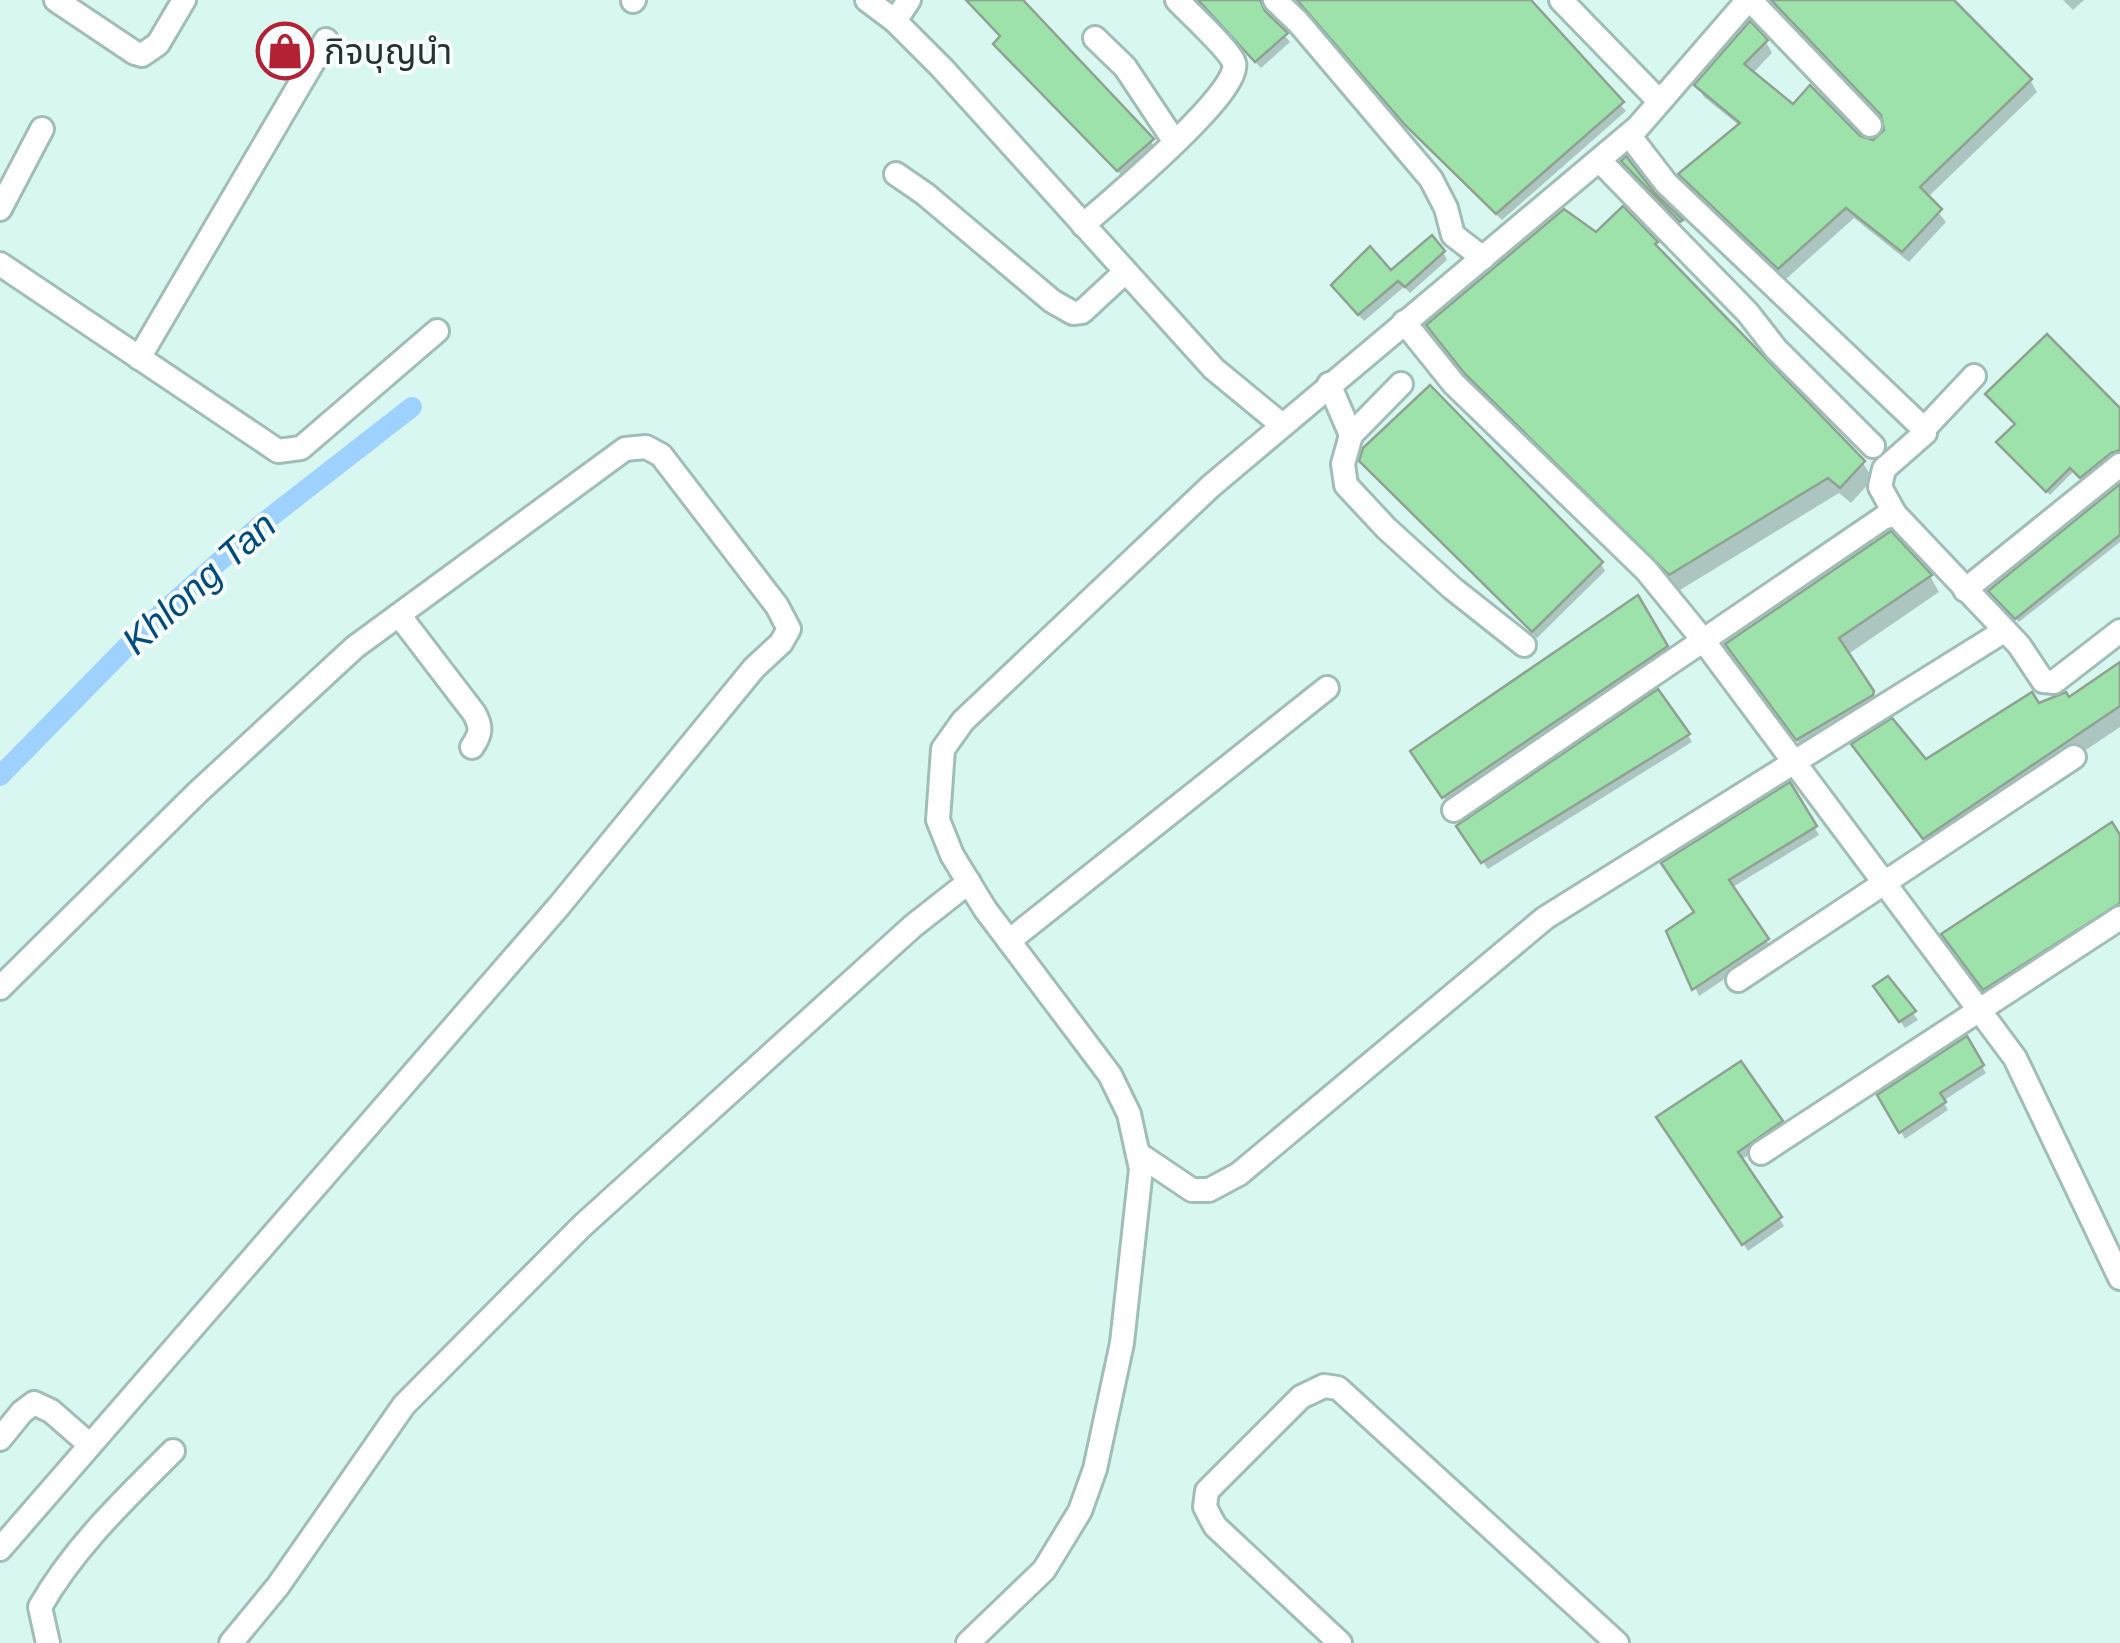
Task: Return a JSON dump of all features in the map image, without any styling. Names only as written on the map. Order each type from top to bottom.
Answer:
[{"type":"street","points":[[68,3],[142,55],[158,44],[184,0]]},
{"type":"street","points":[[909,0],[882,11],[942,68],[1214,369],[1282,425]]},
{"type":"street","points":[[1083,225],[1176,142],[1234,74],[1234,64],[1177,0]]},
{"type":"street","points":[[1275,0],[1431,179],[1446,208],[1452,235],[1483,258]]},
{"type":"street","points":[[1561,0],[1660,101]]},
{"type":"street","points":[[968,1643],[1044,1570],[1080,1512],[1095,1470],[1122,1343],[1141,1169],[1129,1114],[1110,1075],[1009,941],[952,855],[938,820],[943,750],[962,720],[1120,569],[1329,384],[1629,135],[1749,0],[1870,124]]},
{"type":"street","points":[[1095,38],[1125,67],[1176,142]]},
{"type":"street","points":[[139,358],[326,40]]},
{"type":"street","points":[[0,209],[42,129]]},
{"type":"street","points":[[1629,135],[1666,183],[1924,428],[1925,433],[1884,469],[1880,487],[1895,514],[2019,645],[2042,681],[2054,682],[2120,631]]},
{"type":"street","points":[[1600,161],[1873,446]]},
{"type":"street","points":[[896,174],[1052,301],[1073,313],[1082,312],[1124,272]]},
{"type":"street","points":[[0,264],[278,451],[300,448],[438,331]]},
{"type":"street","points":[[1404,322],[1454,384],[1646,570],[1703,640],[1980,1010],[2022,1073],[2120,1278]]},
{"type":"street","points":[[1924,428],[1974,376]]},
{"type":"street","points":[[1329,384],[1351,435]]},
{"type":"street","points":[[1401,384],[1351,435],[1343,464],[1346,485],[1452,588],[1524,646]]},
{"type":"street","points":[[0,988],[298,696],[355,646],[616,455],[636,446],[661,455],[777,606],[788,629],[559,906],[0,1549]]},
{"type":"street","points":[[1965,590],[2120,465]]},
{"type":"street","points":[[1454,810],[1883,518],[1895,514]]},
{"type":"street","points":[[399,615],[481,725],[480,736],[472,747]]},
{"type":"street","points":[[1140,1155],[1192,1190],[1208,1190],[1239,1174],[1544,918],[2004,631]]},
{"type":"street","points":[[1009,941],[1327,688]]},
{"type":"street","points":[[1738,980],[2074,756]]},
{"type":"street","points":[[231,1643],[278,1586],[404,1405],[582,1226],[913,926],[969,882]]},
{"type":"street","points":[[1761,1153],[2120,918]]},
{"type":"street","points":[[1328,1639],[1215,1526],[1205,1507],[1207,1491],[1301,1397],[1324,1386],[1338,1388],[1616,1643]]},
{"type":"street","points":[[0,1439],[34,1403],[51,1410],[90,1445]]},
{"type":"street","points":[[48,1643],[40,1607],[53,1584],[106,1517],[173,1451]]},
{"type":"building","points":[[966,0],[1023,0],[1154,139],[1117,171],[993,44],[1000,36]]},
{"type":"building","points":[[1198,0],[1260,0],[1265,11],[1288,33],[1255,62]]},
{"type":"building","points":[[1297,0],[1531,0],[1624,102],[1496,214],[1405,125]]},
{"type":"building","points":[[1771,0],[1954,0],[2032,79],[1920,187],[1942,209],[1902,252],[1846,208],[1778,269],[1678,174],[1740,123],[1694,85],[1750,21],[1768,40],[1744,64],[1793,104],[1810,85],[1860,136],[1873,140],[1884,130],[1881,115]]},
{"type":"building","points":[[1626,156],[1654,192],[1683,220],[1680,222],[1621,161]]},
{"type":"building","points":[[1623,206],[1865,461],[1840,488],[1828,478],[1669,575],[1465,374],[1426,325],[1564,209],[1596,232]]},
{"type":"building","points":[[1432,235],[1445,251],[1405,287],[1398,281],[1358,315],[1331,285],[1370,246],[1391,270]]},
{"type":"building","points":[[2047,334],[2120,408],[2120,450],[2080,478],[2070,468],[2046,492],[1996,442],[2015,424],[1985,394]]},
{"type":"building","points":[[1430,385],[1603,562],[1532,632],[1359,461],[1363,448]]},
{"type":"building","points":[[2120,484],[2120,535],[2015,619],[1988,591]]},
{"type":"building","points":[[1891,531],[1932,575],[1839,638],[1873,695],[1796,740],[1725,644]]},
{"type":"building","points":[[1638,595],[1668,646],[1442,798],[1410,751]]},
{"type":"building","points":[[2120,662],[2120,706],[1923,839],[1851,744],[1892,718],[1926,759],[2032,692],[2039,703],[2066,692],[2069,697]]},
{"type":"building","points":[[1658,689],[1690,734],[1481,863],[1456,826]]},
{"type":"building","points":[[1790,782],[1817,826],[1729,880],[1769,939],[1692,990],[1666,931],[1694,912],[1661,863]]},
{"type":"building","points":[[2112,822],[2120,835],[2120,903],[1983,990],[1941,934]]},
{"type":"building","points":[[1888,976],[1916,1011],[1899,1022],[1873,986]]},
{"type":"building","points":[[1967,1036],[1984,1065],[1940,1093],[1946,1102],[1899,1133],[1877,1095]]},
{"type":"building","points":[[1741,1061],[1783,1121],[1738,1152],[1782,1217],[1742,1245],[1656,1117]]},
{"type":"waterway","name":"Khlong Tan","points":[[0,776],[146,627],[259,526],[412,407]]},
{"type":"place","name":"กิจบุญนำ","points":[[285,51]]}]
